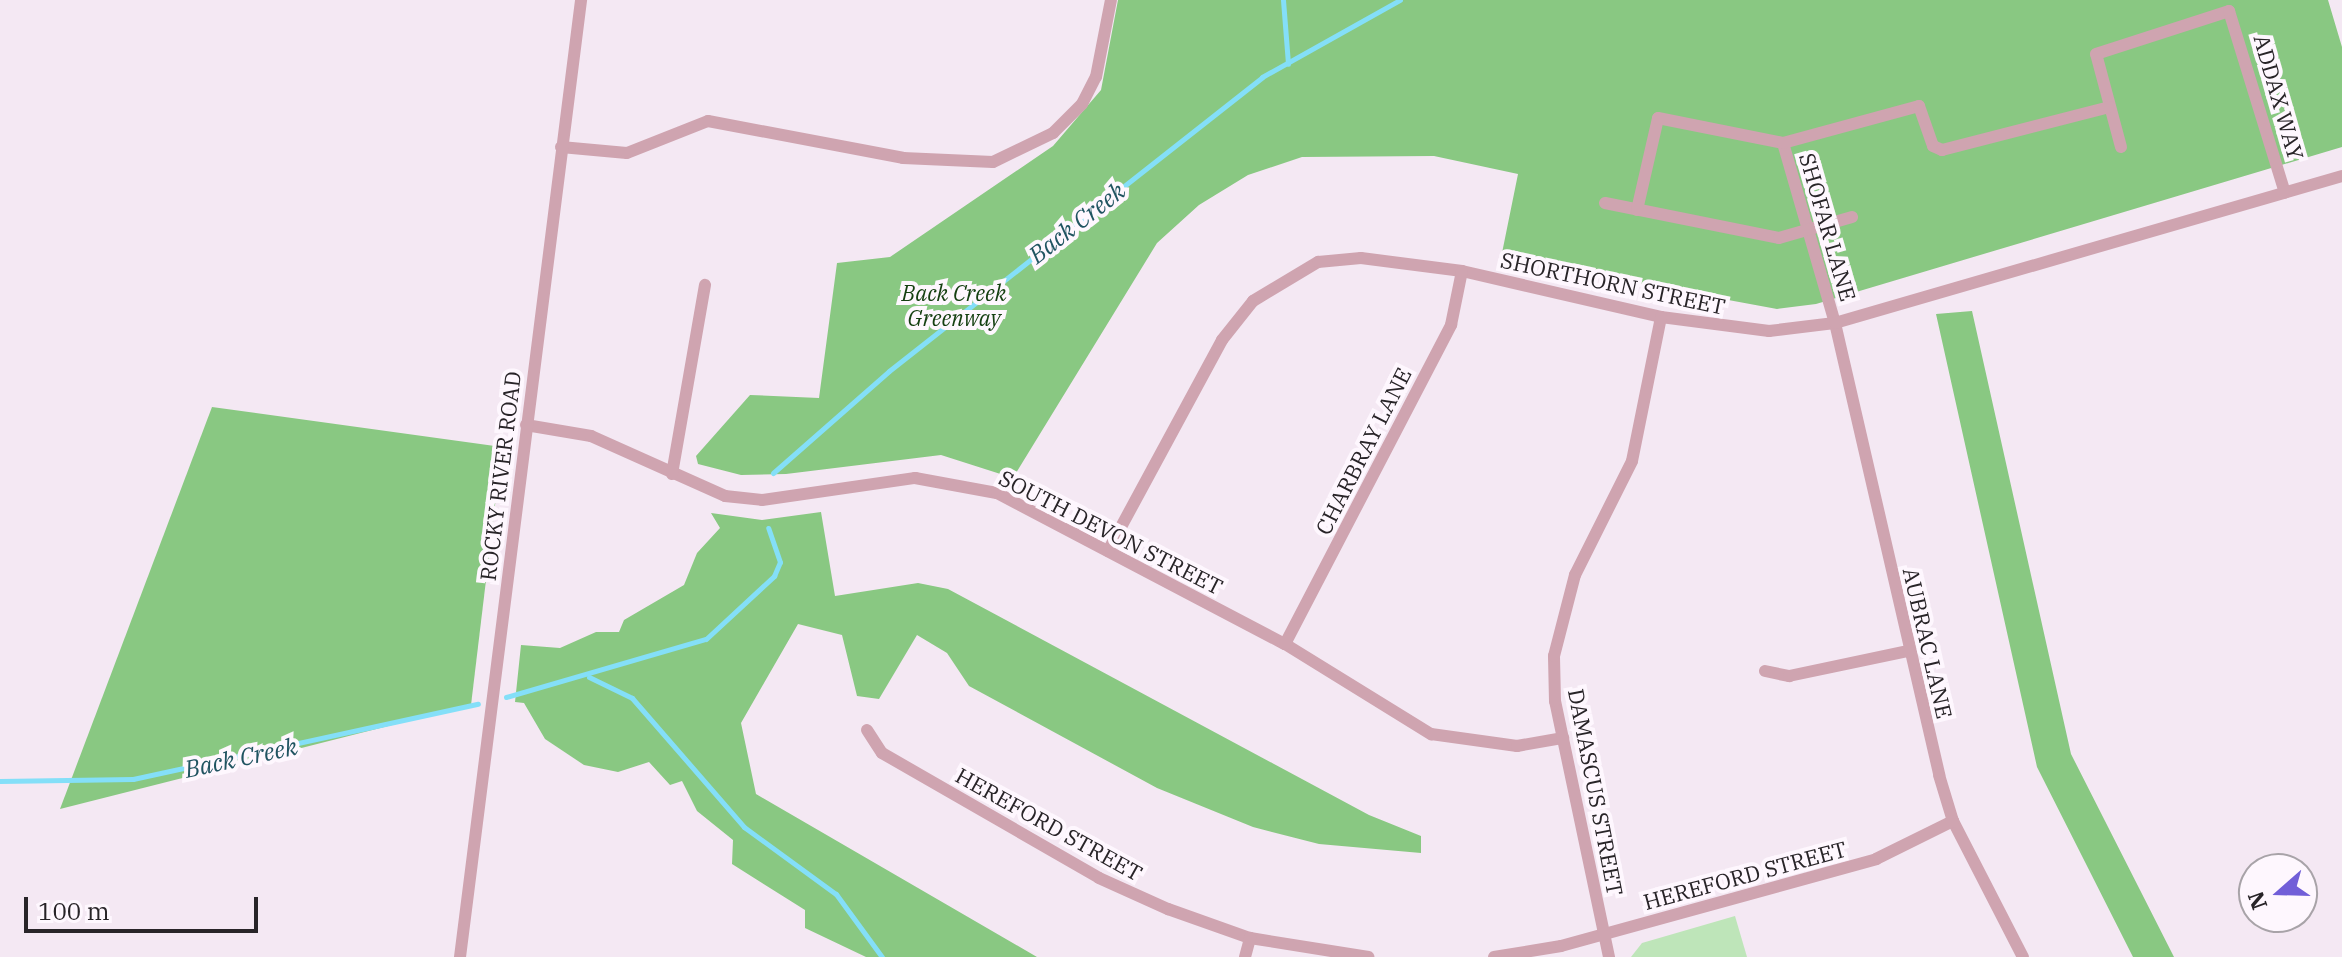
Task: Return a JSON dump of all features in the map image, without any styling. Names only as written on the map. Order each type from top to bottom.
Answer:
[{"type":"street","name":"ROCKY RIVER ROAD","points":[[460,957],[581,0]]},
{"type":"street","points":[[561,147],[627,153],[708,121],[903,158],[993,162],[1053,133],[1082,104],[1096,77],[1111,0]]},
{"type":"street","name":"ADDAX WAY","points":[[2110,107],[2096,54],[2229,11],[2285,193]]},
{"type":"street","points":[[1637,210],[1658,118],[1783,143],[1919,106],[1933,146],[1942,150],[2110,107],[2121,147]]},
{"type":"street","name":"SHOFAR LANE","points":[[1783,143],[1835,323]]},
{"type":"street","name":"SHORTHORN STREET","points":[[1108,551],[1222,340],[1253,301],[1318,262],[1361,258],[1462,271],[1661,317],[1769,331],[1835,323],[2342,176]]},
{"type":"street","points":[[1605,203],[1779,238],[1852,217]]},
{"type":"street","name":"CHARBRAY LANE","points":[[1285,644],[1451,325],[1462,271]]},
{"type":"street","points":[[672,474],[705,285]]},
{"type":"street","name":"DAMASCUS STREET","points":[[1609,957],[1563,738],[1554,656],[1564,610],[1603,512],[1632,461],[1661,317]]},
{"type":"street","name":"AUBRAC LANE","points":[[1835,323],[1908,651],[1953,821],[2023,957]]},
{"type":"street","name":"SOUTH DEVON STREET","points":[[526,425],[591,436],[725,496],[762,500],[915,478],[957,481],[997,493],[1285,644],[1431,734],[1517,746],[1563,738]]},
{"type":"street","points":[[1765,671],[1789,676],[1908,651]]},
{"type":"street","name":"HEREFORD STREET","points":[[867,730],[882,753],[1099,878],[1250,938],[1368,957]]},
{"type":"street","name":"HEREFORD STREET","points":[[1494,957],[1604,934],[1876,859],[1953,821]]},
{"type":"street","points":[[1245,957],[1250,938]]},
{"type":"green space","name":"Back Creek Greenway","points":[[1118,0],[2328,0],[2342,47],[2342,147],[1816,304],[1777,309],[1501,258],[1518,174],[1434,156],[1302,157],[1248,175],[1199,205],[1157,243],[1013,478],[941,455],[786,474],[741,475],[698,464],[696,456],[750,395],[819,398],[837,263],[890,257],[1053,146],[1101,90]]},
{"type":"green space","points":[[1972,311],[2071,754],[2174,957],[2133,957],[2037,767],[1936,314]]},
{"type":"green space","points":[[212,407],[502,447],[471,705],[60,809]]},
{"type":"green space","points":[[821,512],[835,596],[918,583],[948,589],[1369,815],[1421,836],[1421,853],[1319,844],[1253,827],[1157,788],[969,686],[947,653],[917,635],[879,699],[857,696],[842,635],[798,624],[741,723],[756,794],[1037,957],[866,957],[805,928],[805,910],[732,864],[733,840],[697,811],[682,781],[670,785],[649,762],[618,772],[584,765],[545,739],[524,703],[515,702],[521,645],[560,648],[596,632],[619,632],[624,620],[684,585],[697,553],[720,528],[711,513],[762,520]]},
{"type":"green space","points":[[1735,916],[1747,957],[1631,957],[1642,943]]},
{"type":"waterway","points":[[1283,0],[1288,64]]},
{"type":"waterway","name":"Back Creek","points":[[773,473],[889,371],[1262,77],[1400,0]]},
{"type":"waterway","name":"Back Creek","points":[[506,697],[706,639],[774,576],[780,562],[768,528]]},
{"type":"waterway","points":[[589,677],[632,698],[744,827],[836,894],[882,957]]},
{"type":"waterway","name":"Back Creek","points":[[0,781],[133,779],[478,704]]}]
